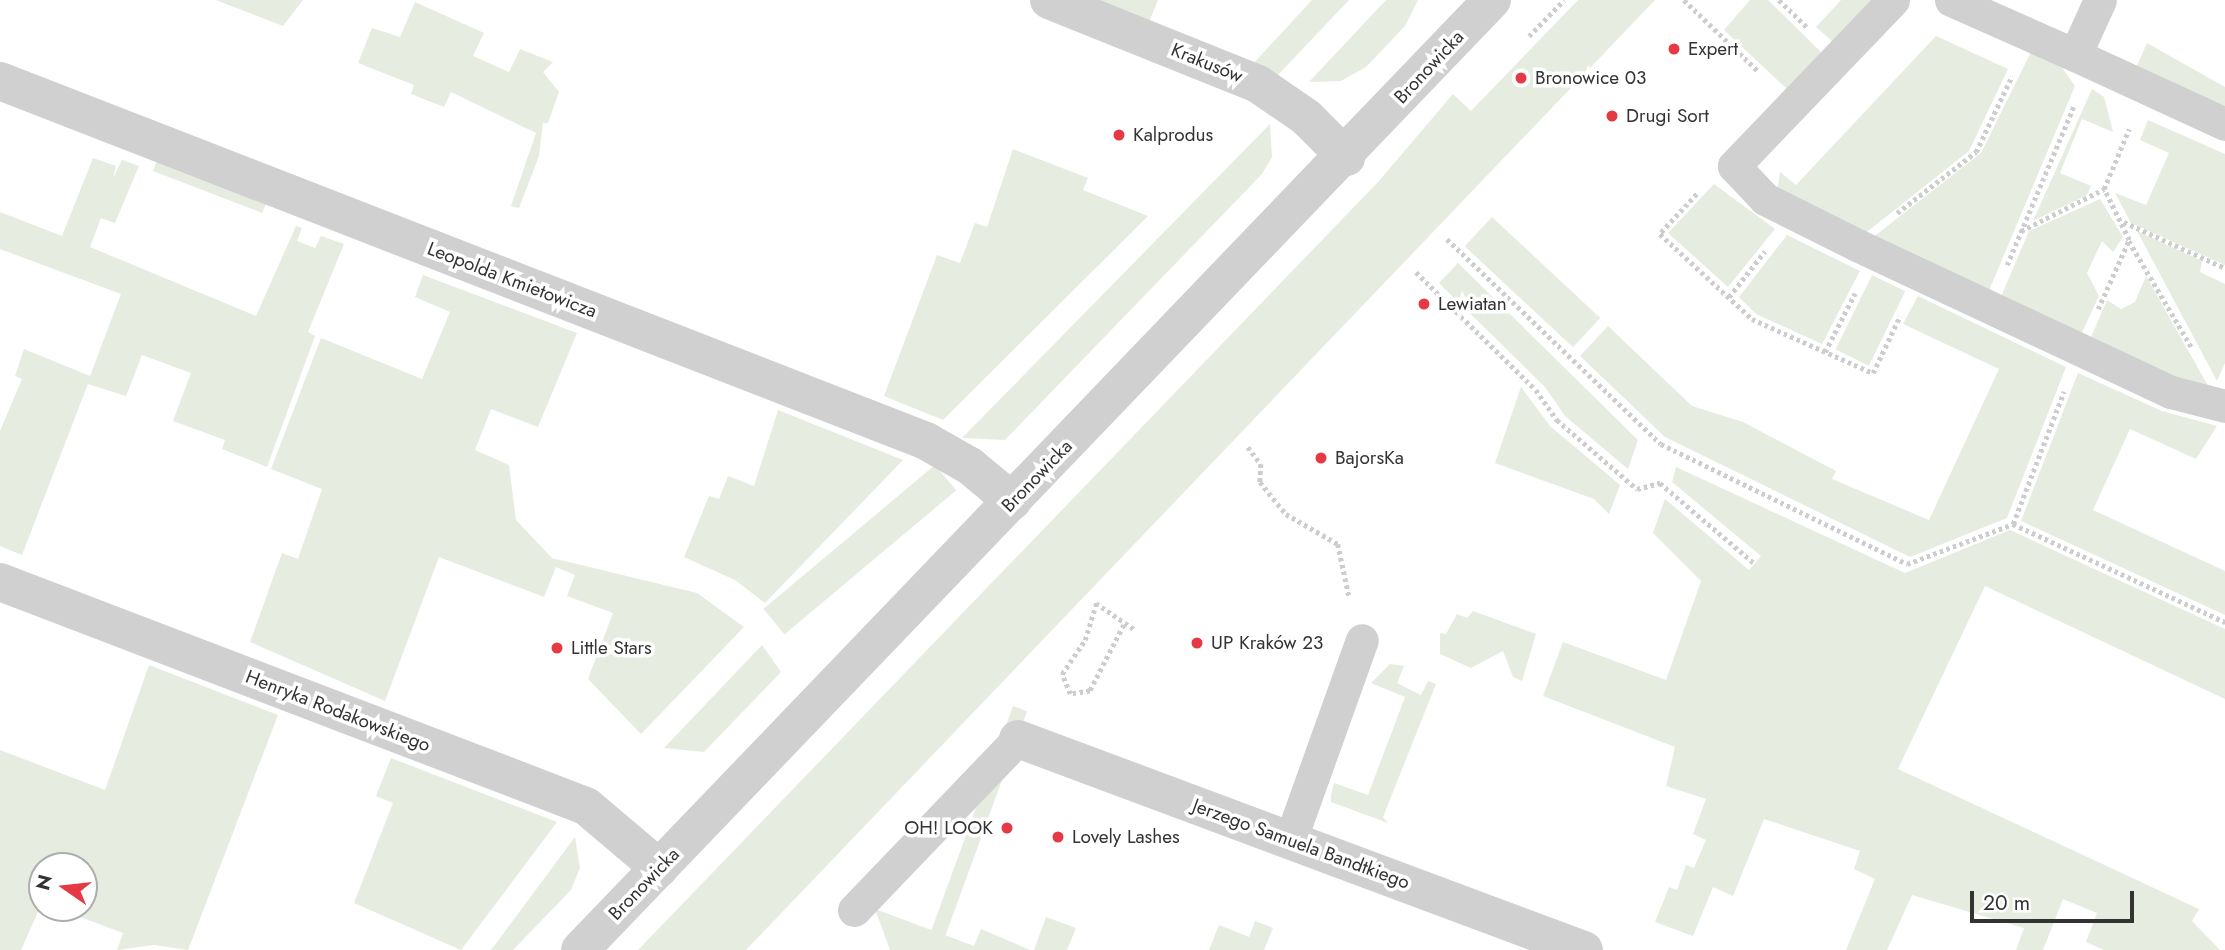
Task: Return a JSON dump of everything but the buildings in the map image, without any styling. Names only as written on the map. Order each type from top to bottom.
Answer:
[{"type":"street","name":"Krakusów","points":[[1049,0],[1258,84],[1306,117],[1346,157]]},
{"type":"street","name":"Bronowicka","points":[[580,950],[1346,157],[1492,0]]},
{"type":"street","name":"Leopolda Kmietowicza","points":[[0,81],[926,442],[970,466],[1012,501]]},
{"type":"street","name":"Henryka Rodakowskiego","points":[[0,582],[579,803],[605,816],[659,868]]},
{"type":"street","name":"Jerzego Samuela Bandtkiego","points":[[1018,739],[1292,838],[1584,950]]},
{"type":"lane","points":[[1892,0],[1734,166],[1765,199],[1857,245],[2171,392],[2223,405]]},
{"type":"lane","points":[[1951,0],[2225,124]]},
{"type":"lane","points":[[2084,59],[2100,0]]},
{"type":"lane","points":[[1292,838],[1362,640]]},
{"type":"lane","points":[[854,910],[1018,739]]},
{"type":"path","points":[[1684,0],[1793,104]]},
{"type":"path","points":[[1857,245],[1976,152],[2031,37]]},
{"type":"path","points":[[1989,308],[2021,231],[2084,59]]},
{"type":"path","points":[[2021,231],[2104,189],[2147,88]]},
{"type":"path","points":[[1704,187],[1660,234],[1752,319],[1873,373],[1907,302]]},
{"type":"path","points":[[2104,189],[2123,221],[2129,240],[2223,405]]},
{"type":"path","points":[[2123,221],[2225,268]]},
{"type":"path","points":[[1447,239],[1661,444],[1907,564],[2013,524],[2225,622]]},
{"type":"path","points":[[1729,297],[1776,239]]},
{"type":"path","points":[[2013,524],[2081,350],[2129,240]]},
{"type":"path","points":[[1416,272],[1539,394],[1558,420],[1637,489],[1660,483],[1754,563]]},
{"type":"path","points":[[1825,352],[1861,281]]},
{"type":"path","points":[[1248,447],[1261,464],[1260,482],[1286,513],[1338,544],[1362,640]]},
{"type":"path","points":[[1124,625],[1090,691],[1078,697],[1066,690],[1062,674],[1085,639],[1096,603],[1124,625],[1134,629]]},
{"type":"shaded area","points":[[216,0],[303,0],[283,26]]},
{"type":"shaded area","points":[[1095,0],[1158,0],[1149,22]]},
{"type":"shaded area","points":[[1312,0],[1349,0],[1277,76],[1252,65]]},
{"type":"shaded area","points":[[1386,0],[1418,0],[1405,26],[1366,67],[1341,81],[1309,82]]},
{"type":"shaded area","points":[[1578,0],[1655,0],[746,950],[638,950],[1378,182],[1453,94],[1471,111]]},
{"type":"shaded area","points":[[1750,0],[1768,0],[1822,53],[1787,89],[1724,30]]},
{"type":"shaded area","points":[[1841,0],[1873,0],[1833,42],[1816,27]]},
{"type":"shaded area","points":[[415,2],[484,33],[473,56],[509,72],[520,49],[553,62],[543,72],[559,92],[548,123],[543,123],[539,156],[519,208],[511,206],[536,133],[451,92],[444,107],[411,94],[414,85],[358,63],[372,28],[400,37]]},
{"type":"shaded area","points":[[1936,36],[2008,69],[1969,151],[1863,235],[1777,192],[1780,172],[1796,185]]},
{"type":"shaded area","points":[[2147,43],[2225,87],[2225,111],[2136,68]]},
{"type":"shaded area","points":[[2031,52],[2061,66],[2075,86],[1988,293],[1872,238],[1981,153]]},
{"type":"shaded area","points":[[2092,89],[2104,97],[2113,132],[2082,119],[2060,173],[2091,186],[2087,195],[2033,221]]},
{"type":"shaded area","points":[[2148,120],[2225,154],[2225,265],[2131,223],[2115,193],[2146,205],[2169,153],[2140,140]]},
{"type":"shaded area","points":[[1270,124],[1272,157],[1262,174],[1005,440],[962,438]]},
{"type":"shaded area","points":[[1013,149],[1088,178],[1083,190],[1148,216],[943,420],[884,396],[937,255],[960,263],[975,223],[987,227]]},
{"type":"shaded area","points":[[93,158],[116,166],[113,178],[122,160],[139,166],[115,223],[101,218],[90,247],[256,316],[296,226],[302,228],[297,241],[315,248],[321,236],[344,244],[308,332],[315,336],[267,467],[222,449],[225,440],[173,421],[191,373],[142,355],[126,396],[88,384],[22,555],[0,546],[0,431],[22,379],[15,376],[24,349],[90,376],[121,294],[0,249],[0,212],[62,236]]},
{"type":"shaded area","points":[[158,158],[267,200],[262,213],[153,171]]},
{"type":"shaded area","points":[[1714,184],[1775,229],[1728,287],[1668,233]]},
{"type":"shaded area","points":[[2100,199],[2123,237],[2113,252],[2102,241],[2087,273],[2099,296],[2080,337],[2000,299],[2029,231]]},
{"type":"shaded area","points":[[1492,217],[1600,318],[1573,347],[1465,246]]},
{"type":"shaded area","points":[[2137,231],[2202,261],[2200,272],[2225,284],[2225,363],[2217,381]]},
{"type":"shaded area","points":[[1787,235],[1860,271],[1822,344],[1756,314],[1739,297]]},
{"type":"shaded area","points":[[1458,263],[1638,440],[1628,469],[1565,416],[1545,387],[1439,283]]},
{"type":"shaded area","points":[[423,275],[577,333],[538,427],[491,409],[475,450],[509,465],[516,520],[552,558],[697,593],[744,627],[641,734],[588,679],[613,613],[567,596],[575,575],[556,567],[544,597],[439,557],[385,701],[250,642],[282,553],[298,559],[322,489],[271,469],[321,338],[422,379],[450,312],[415,297]]},
{"type":"shaded area","points":[[1872,275],[1905,291],[1869,366],[1836,350]]},
{"type":"shaded area","points":[[2146,276],[2211,391],[2089,342],[2107,300],[2121,309],[2135,302]]},
{"type":"shaded area","points":[[1918,296],[2066,367],[2007,518],[1910,557],[1665,437],[1580,356],[1608,326],[1692,406],[1743,422],[1836,471],[1832,479],[1929,520],[1999,369],[1903,324]]},
{"type":"shaded area","points":[[2078,373],[2162,411],[2217,426],[2196,459],[2130,429],[2093,510],[2225,571],[2225,615],[2021,521]]},
{"type":"shaded area","points":[[1521,387],[1550,426],[1620,485],[1609,514],[1594,499],[1495,463]]},
{"type":"shaded area","points":[[778,410],[903,460],[765,603],[735,580],[684,557],[709,496],[719,499],[728,476],[754,486]]},
{"type":"shaded area","points":[[935,465],[956,490],[785,634],[763,609]]},
{"type":"shaded area","points":[[1676,467],[1905,573],[2010,530],[2225,629],[2225,699],[1985,586],[1898,769],[2199,909],[2192,921],[2220,950],[2104,950],[2086,942],[2097,913],[2063,899],[2043,950],[2016,950],[2024,928],[1912,895],[1887,950],[1846,950],[1875,879],[1854,869],[1860,851],[1764,819],[1733,896],[1713,887],[1693,936],[1655,922],[1669,887],[1677,890],[1686,865],[1694,868],[1706,840],[1693,834],[1706,799],[1666,786],[1675,747],[1543,696],[1563,642],[1666,680],[1701,581],[1653,533],[1665,499],[1749,570],[1761,556],[1672,482]]},
{"type":"shaded area","points":[[1473,611],[1536,634],[1522,681],[1513,677],[1503,651],[1471,668],[1440,654],[1440,633],[1446,634],[1457,614],[1467,618]]},
{"type":"shaded area","points":[[762,645],[781,672],[704,752],[664,748]]},
{"type":"shaded area","points":[[1390,664],[1404,666],[1397,683],[1421,695],[1428,681],[1436,684],[1383,817],[1388,823],[1331,802],[1331,795],[1334,783],[1368,795],[1405,697],[1371,683]]},
{"type":"shaded area","points":[[149,665],[278,715],[188,950],[154,945],[117,950],[123,933],[94,922],[98,922],[98,852],[28,852],[28,922],[34,922],[21,950],[0,950],[0,750],[105,790]]},
{"type":"shaded area","points":[[1013,706],[1027,711],[940,950],[924,950]]},
{"type":"shaded area","points":[[391,758],[557,822],[461,950],[354,903],[393,803],[376,796]]},
{"type":"shaded area","points":[[575,837],[580,868],[571,890],[513,950],[491,950]]},
{"type":"shaded area","points":[[875,909],[974,946],[981,929],[1030,950],[890,950]]},
{"type":"shaded area","points":[[1046,917],[1076,928],[1067,950],[1034,950]]},
{"type":"shaded area","points":[[1255,921],[1273,928],[1264,950],[1209,950],[1219,925],[1249,937]]},
{"type":"place","name":"Expert","points":[[1674,49]]},
{"type":"place","name":"Bronowice 03","points":[[1521,78]]},
{"type":"place","name":"Drugi Sort","points":[[1612,116]]},
{"type":"place","name":"Kalprodus","points":[[1119,135]]},
{"type":"place","name":"Lewiatan","points":[[1424,304]]},
{"type":"place","name":"BajorsKa","points":[[1321,458]]},
{"type":"place","name":"UP Kraków 23","points":[[1197,643]]},
{"type":"place","name":"Little Stars","points":[[557,648]]},
{"type":"place","name":"OH! LOOK","points":[[1007,828]]},
{"type":"place","name":"Lovely Lashes","points":[[1058,837]]}]
